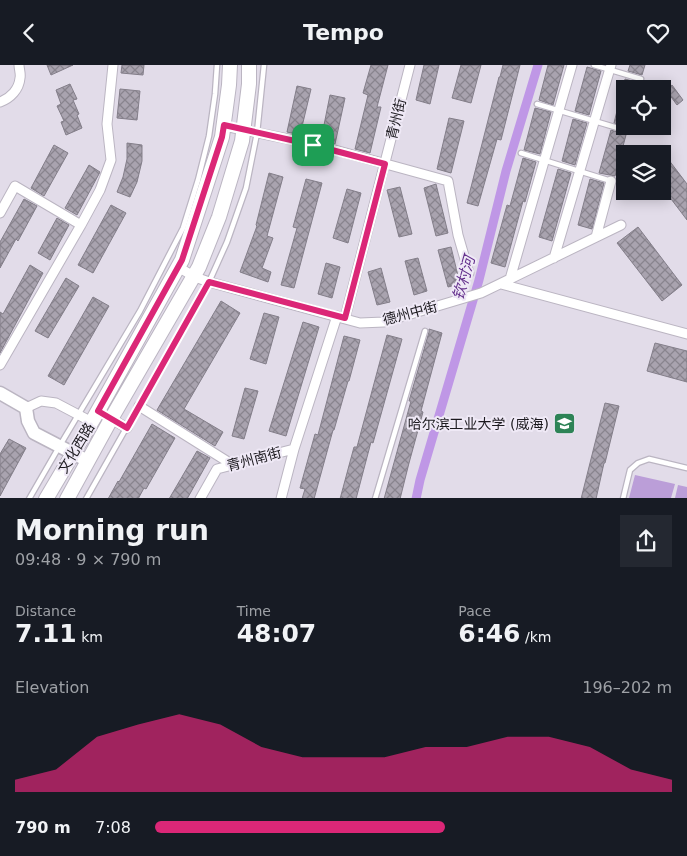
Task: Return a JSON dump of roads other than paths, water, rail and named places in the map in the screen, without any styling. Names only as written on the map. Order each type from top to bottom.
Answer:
[{"type":"main road","name":"文化西路","points":[[47,498],[95,416],[182,260],[222,137],[230,65]]},
{"type":"main road","name":"文化西路","points":[[68,498],[111,419],[194,277],[219,217],[242,141],[248,65]]},
{"type":"main road","points":[[0,393],[26,407],[28,421],[34,433],[88,461]]},
{"type":"street","points":[[0,102],[8,99],[14,93],[20,77],[19,65]]},
{"type":"street","points":[[0,365],[100,190],[111,159],[107,124],[113,65]]},
{"type":"street","name":"青州街","points":[[280,498],[294,449],[341,317],[385,164],[410,65]]},
{"type":"street","points":[[572,65],[506,281],[687,334]]},
{"type":"street","points":[[554,258],[610,67]]},
{"type":"street","points":[[224,125],[313,145],[448,181],[458,235],[469,273]]},
{"type":"street","points":[[596,237],[613,182]]},
{"type":"street","points":[[0,213],[15,187],[81,225]]},
{"type":"street","name":"德州中街","points":[[178,267],[194,277],[209,282],[360,323],[384,322],[481,293],[621,225]]},
{"type":"street","points":[[26,407],[41,401],[56,403],[78,414],[111,419],[127,428]]},
{"type":"street","points":[[139,407],[233,465]]},
{"type":"street","name":"青州南街","points":[[201,498],[217,469],[294,449]]},
{"type":"lane","points":[[30,498],[140,311],[183,228],[209,136],[217,65]]},
{"type":"lane","points":[[87,498],[209,282],[226,242],[246,188],[257,133],[264,65]]},
{"type":"lane","points":[[594,65],[610,67],[642,79]]},
{"type":"lane","points":[[537,104],[616,127]]},
{"type":"lane","points":[[521,153],[613,182]]},
{"type":"lane","points":[[375,498],[425,331]]},
{"type":"lane","points":[[623,498],[630,470],[638,463],[650,459],[687,468]]},
{"type":"waterway","name":"钦村河","points":[[416,498],[479,280],[506,171],[538,65]]},
{"type":"place","name":"哈尔滨工业大学 (威海)","points":[[565,424]]}]
